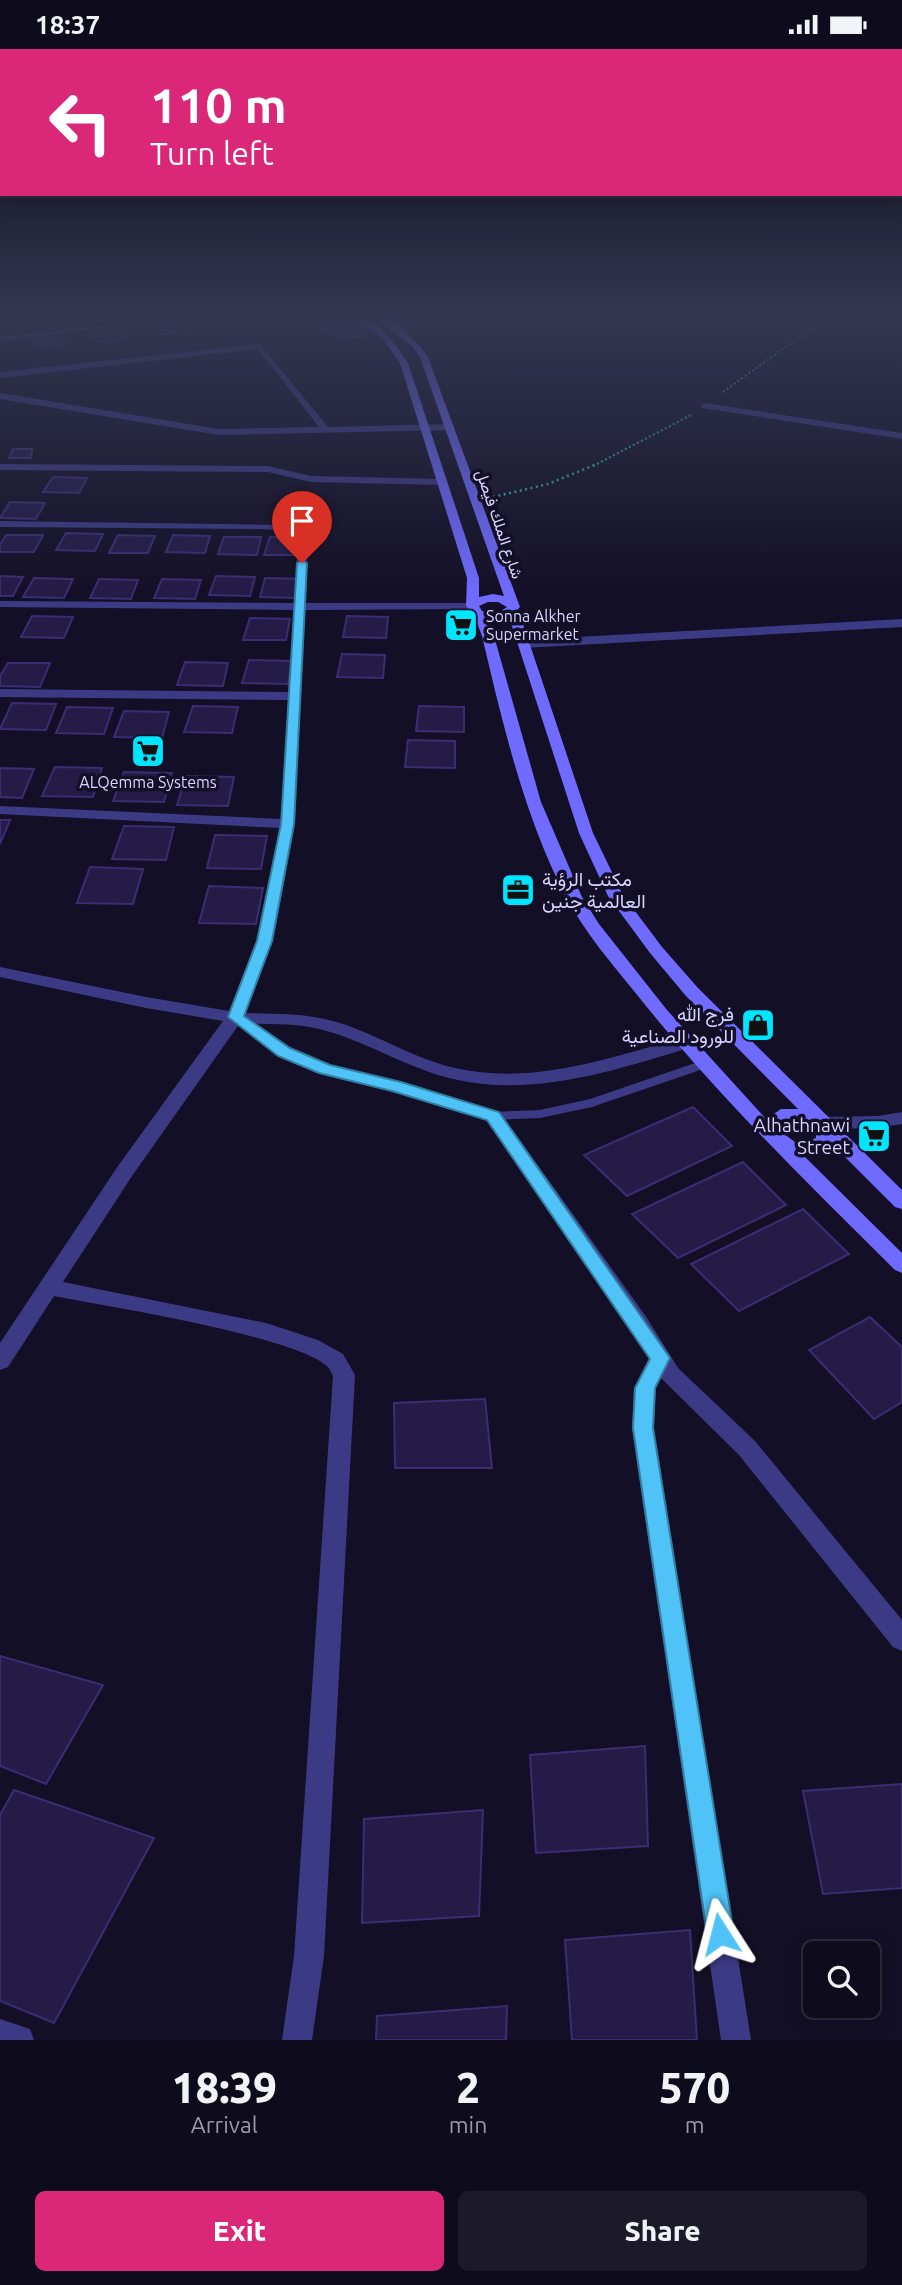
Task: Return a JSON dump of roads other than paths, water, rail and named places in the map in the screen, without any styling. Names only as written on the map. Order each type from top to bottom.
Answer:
[{"type":"main road","points":[[420,409],[472,578],[475,608],[488,636],[536,811],[563,875],[588,921],[705,1064],[902,1265]]},
{"type":"main road","name":"شارع الملك فيصل","points":[[443,409],[512,607],[586,834],[616,896],[656,950],[692,992],[902,1202]]},
{"type":"main road","points":[[497,599],[512,607],[498,616],[475,608],[497,599]]},
{"type":"main road","points":[[797,1112],[821,1123],[827,1135],[814,1149],[796,1149],[775,1138],[771,1125],[780,1115],[797,1112]]},
{"type":"street","points":[[82,409],[219,432],[450,427]]},
{"type":"street","points":[[309,409],[326,430]]},
{"type":"street","points":[[724,409],[902,436]]},
{"type":"street","points":[[0,467],[268,469],[311,479],[443,482]]},
{"type":"street","points":[[0,524],[286,528],[303,541],[288,824],[265,941],[235,1017],[125,1171],[0,1361]]},
{"type":"street","points":[[0,604],[475,608]]},
{"type":"street","points":[[523,644],[902,623]]},
{"type":"street","points":[[0,693],[293,696]]},
{"type":"street","points":[[0,810],[288,824]]},
{"type":"street","points":[[0,972],[235,1017],[315,1023],[338,1028],[423,1064],[455,1074],[515,1081],[569,1075],[686,1043]]},
{"type":"street","points":[[493,1116],[670,1374],[747,1448],[902,1639]]},
{"type":"street","points":[[821,1123],[878,1122],[902,1118]]},
{"type":"street","points":[[49,1287],[266,1331],[310,1346],[335,1360],[344,1375],[309,1956],[297,2040]]},
{"type":"street","points":[[660,1358],[645,1388],[643,1428],[736,2040]]},
{"type":"street","points":[[0,2034],[19,2040]]},
{"type":"lane","points":[[235,1017],[284,1052],[325,1069],[395,1086],[493,1116],[540,1114],[592,1103],[705,1064]]},
{"type":"place","name":"Sonna Alkher Supermarket","points":[[461,625]]},
{"type":"place","name":"ALQemma Systems","points":[[148,751]]},
{"type":"place","name":"مكتب الرؤية العالمية جنين","points":[[518,890]]},
{"type":"place","name":"فرج الله للورود الصناعية","points":[[758,1025]]},
{"type":"place","name":"Alhathnawi Street","points":[[874,1136]]}]
